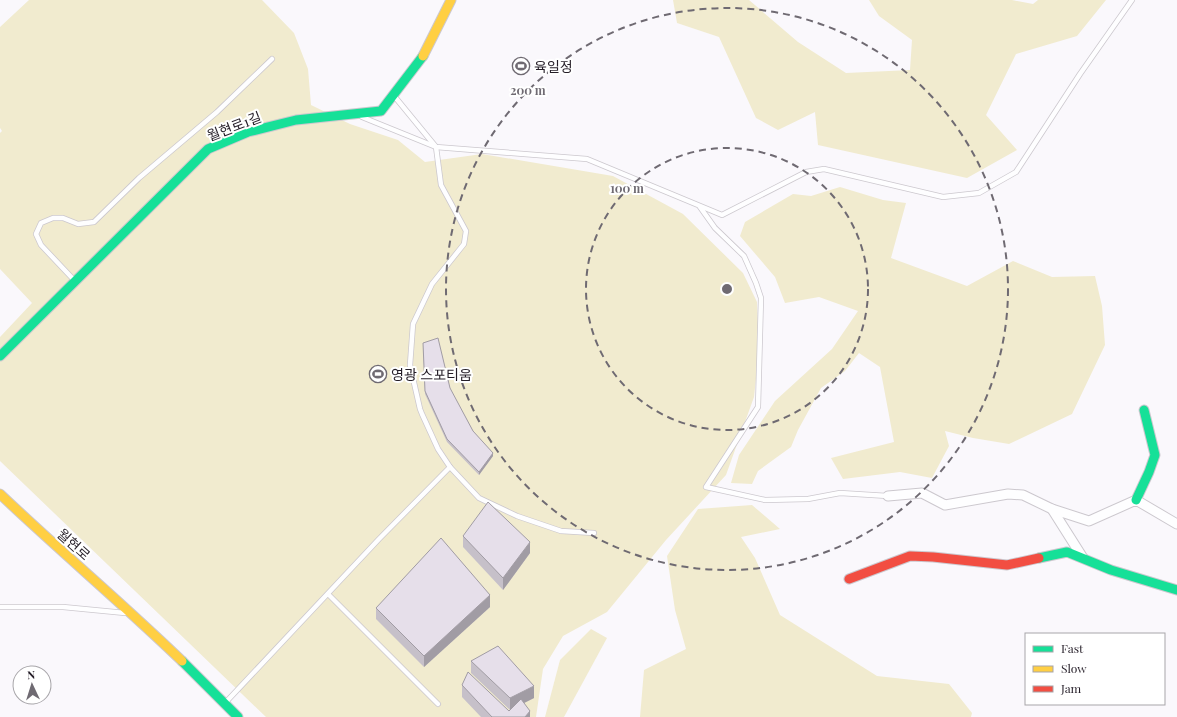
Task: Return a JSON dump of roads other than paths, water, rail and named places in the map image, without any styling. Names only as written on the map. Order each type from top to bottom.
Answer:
[{"type":"street","name":"월현로1길","points":[[0,356],[208,149],[248,132],[296,120],[381,111],[423,56],[451,0]]},
{"type":"street","points":[[888,496],[922,493],[945,505],[1008,494],[1023,495],[1052,509],[1089,521],[1136,500],[1155,455],[1144,410]]},
{"type":"street","name":"월현로","points":[[0,494],[42,535],[157,637],[238,717]]},
{"type":"street","points":[[1136,500],[1177,524]]},
{"type":"street","points":[[1052,509],[1083,558]]},
{"type":"street","points":[[848,579],[910,556],[1007,565],[1067,552],[1111,570],[1177,590]]},
{"type":"lane","points":[[355,114],[436,147],[587,159],[722,215],[806,172],[824,169],[943,197],[979,193],[1016,172],[1080,74],[1132,0]]},
{"type":"lane","points":[[75,281],[41,245],[36,234],[41,223],[53,218],[63,218],[78,224],[94,222],[139,178],[217,112],[272,59]]},
{"type":"lane","points":[[394,95],[436,147],[441,185],[466,231],[464,244],[432,284],[413,324],[410,365],[420,409],[438,449],[450,467],[478,498],[517,516],[561,530],[594,533]]},
{"type":"lane","points":[[700,206],[715,228],[744,256],[761,298],[758,407],[706,487],[765,500],[808,499],[840,493],[888,496]]},
{"type":"lane","points":[[224,704],[450,467]]},
{"type":"lane","points":[[328,594],[438,704]]},
{"type":"lane","points":[[0,608],[63,607],[130,614]]},
{"type":"place","name":"육일정","points":[[521,66]]},
{"type":"place","name":"영광 스포티움","points":[[378,374]]}]
